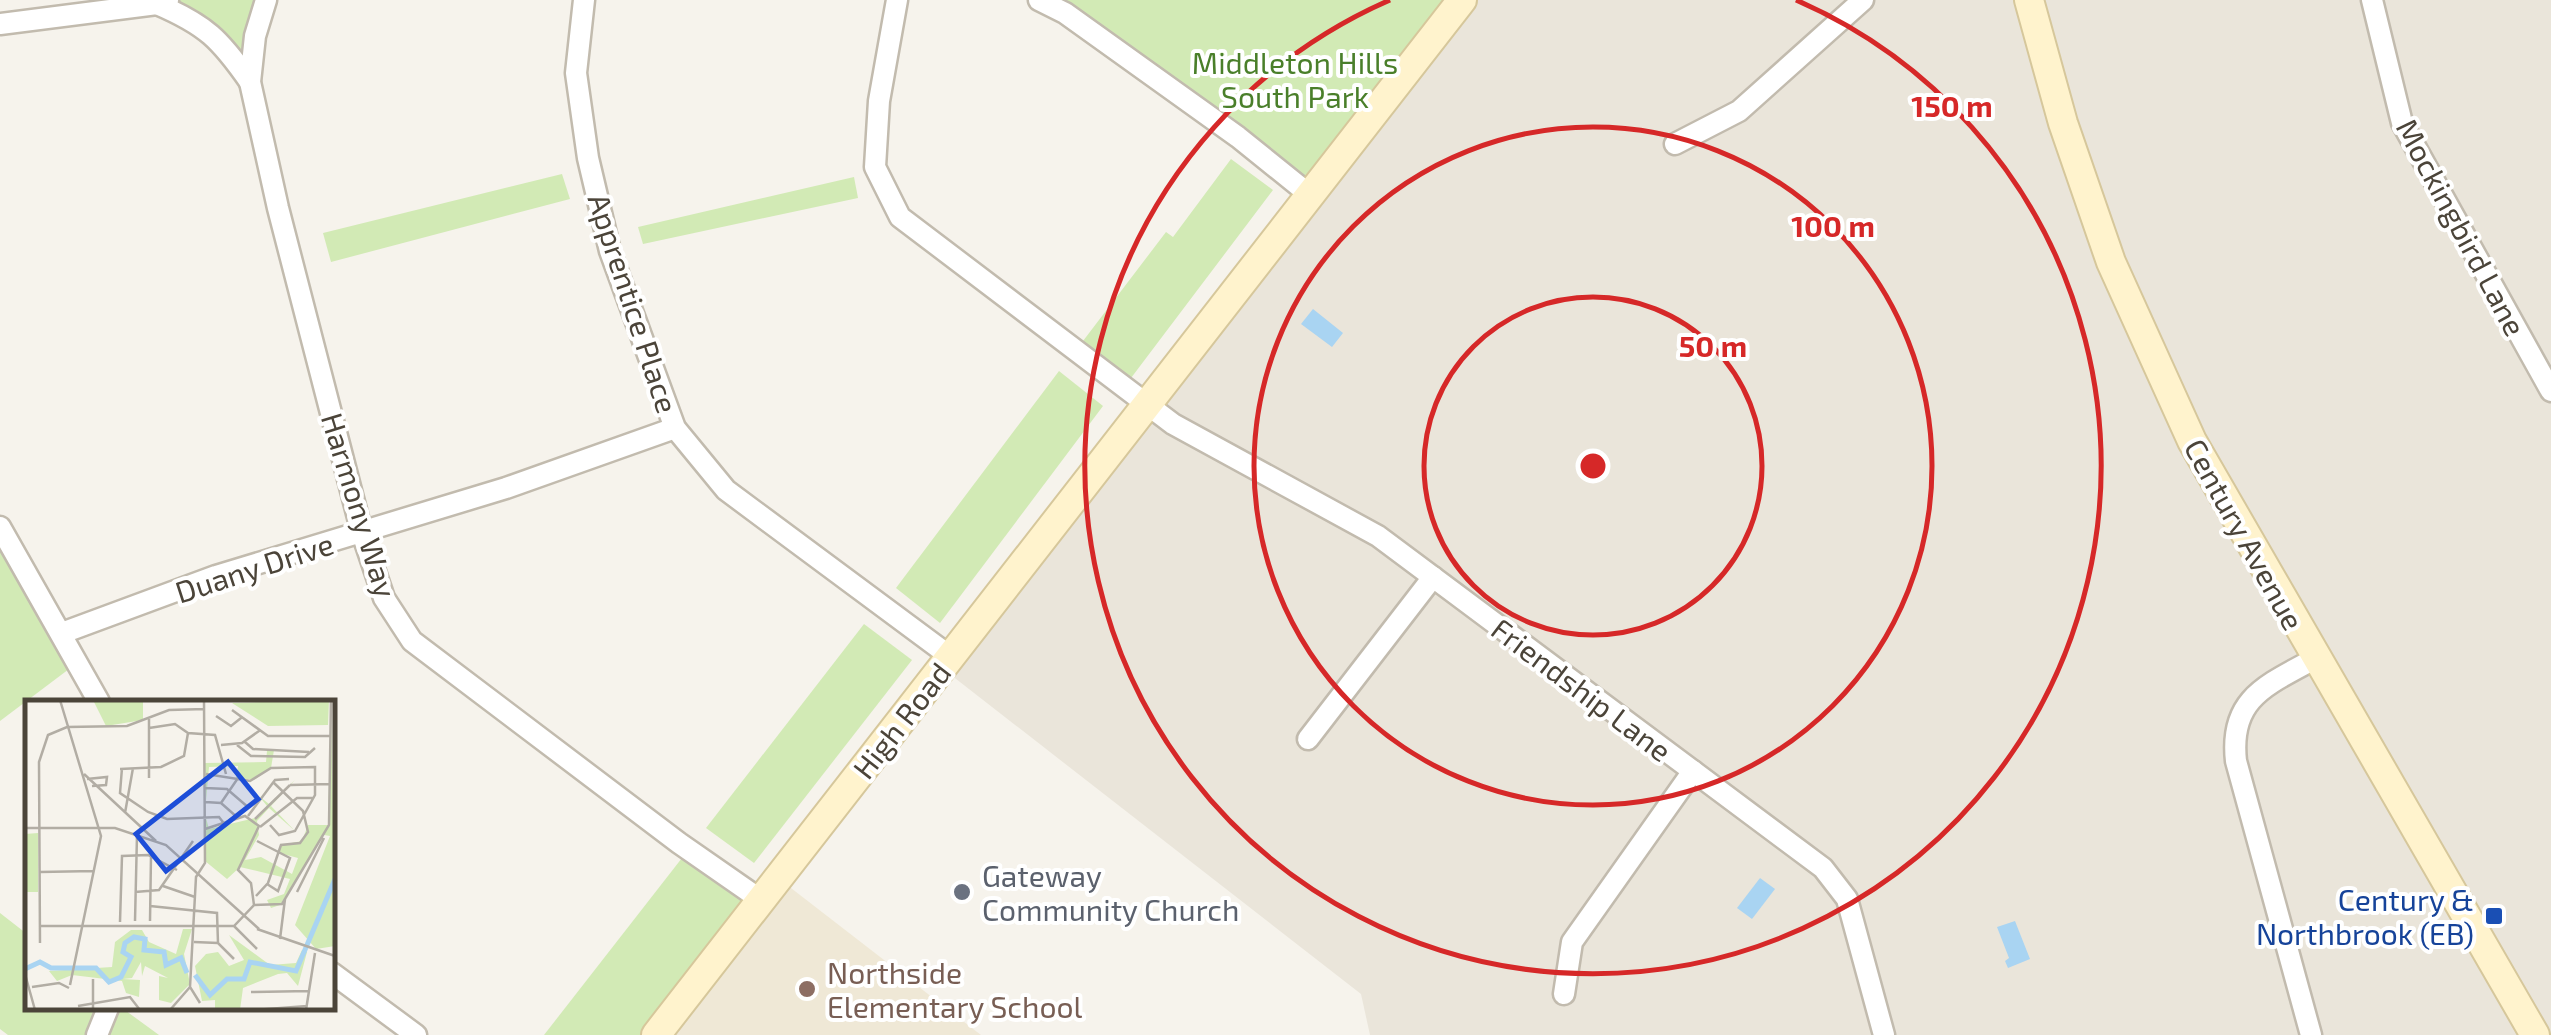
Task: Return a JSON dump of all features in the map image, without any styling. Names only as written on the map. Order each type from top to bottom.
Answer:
[{"type":"street","name":"Harmony Way","points":[[266,0],[255,36],[250,82],[278,208],[362,532],[384,598],[412,641],[679,843],[761,900]]},
{"type":"street","name":"Apprentice Place","points":[[584,0],[576,73],[588,158],[610,251],[675,428],[726,490],[950,656]]},
{"type":"street","points":[[897,0],[879,101],[875,167],[900,217],[1146,406]]},
{"type":"street","points":[[1039,0],[1065,13],[1238,137],[1310,195]]},
{"type":"street","name":"High Road","points":[[656,1035],[1462,0]]},
{"type":"street","points":[[1675,144],[1740,112],[1863,0]]},
{"type":"street","name":"Century Avenue","points":[[2030,0],[2081,178],[2142,336],[2192,441],[2316,658],[2540,1030]]},
{"type":"street","name":"Mockingbird Lane","points":[[2372,0],[2402,123],[2551,391]]},
{"type":"street","points":[[0,24],[163,2],[224,44],[250,82]]},
{"type":"street","name":"Friendship Lane","points":[[1146,406],[1378,536],[1823,868],[1847,900],[1884,1035]]},
{"type":"street","name":"Duany Drive","points":[[62,633],[216,576],[506,488],[675,428]]},
{"type":"street","points":[[0,527],[98,700]]},
{"type":"street","points":[[1308,739],[1433,578]]},
{"type":"street","points":[[2310,1035],[2234,742],[2243,707],[2316,658]]},
{"type":"street","points":[[1564,994],[1572,942],[1693,772]]},
{"type":"street","points":[[335,974],[416,1035]]},
{"type":"street","points":[[97,1035],[107,1010]]},
{"type":"shaded area","points":[[1462,0],[2551,0],[2551,1035],[1370,1035],[1361,994],[942,668]]},
{"type":"shaded area","name":"Northside Elementary School","points":[[778,878],[981,1035],[656,1035]]},
{"type":"green space","points":[[168,0],[266,0],[250,82]]},
{"type":"green space","name":"Middleton Hills South Park","points":[[1039,0],[1462,0],[1310,195]]},
{"type":"green space","points":[[1231,159],[1273,190],[1131,378],[1083,341],[1166,232],[1173,237]]},
{"type":"green space","points":[[562,174],[570,199],[331,262],[323,233]]},
{"type":"green space","points":[[854,177],[858,198],[643,244],[638,227]]},
{"type":"green space","points":[[1059,371],[1103,406],[940,623],[896,588]]},
{"type":"green space","points":[[0,527],[77,663],[0,721]]},
{"type":"green space","points":[[864,624],[912,660],[754,863],[706,828]]},
{"type":"green space","points":[[689,849],[761,900],[656,1035],[544,1035]]},
{"type":"green space","points":[[0,913],[25,932],[25,1010],[125,1010],[159,1035],[8,1035],[0,1029]]},
{"type":"water","points":[[1313,309],[1343,333],[1332,347],[1301,324]]},
{"type":"water","points":[[1760,878],[1775,889],[1752,919],[1737,908]]},
{"type":"water","points":[[2015,921],[2030,959],[2008,968],[2005,961],[2009,958],[1997,927]]},
{"type":"place","name":"Gateway Community Church","points":[[962,892]]},
{"type":"place","name":"Century & Northbrook (EB)","points":[[2494,916]]},
{"type":"place","name":"Northside Elementary School","points":[[807,989]]}]
